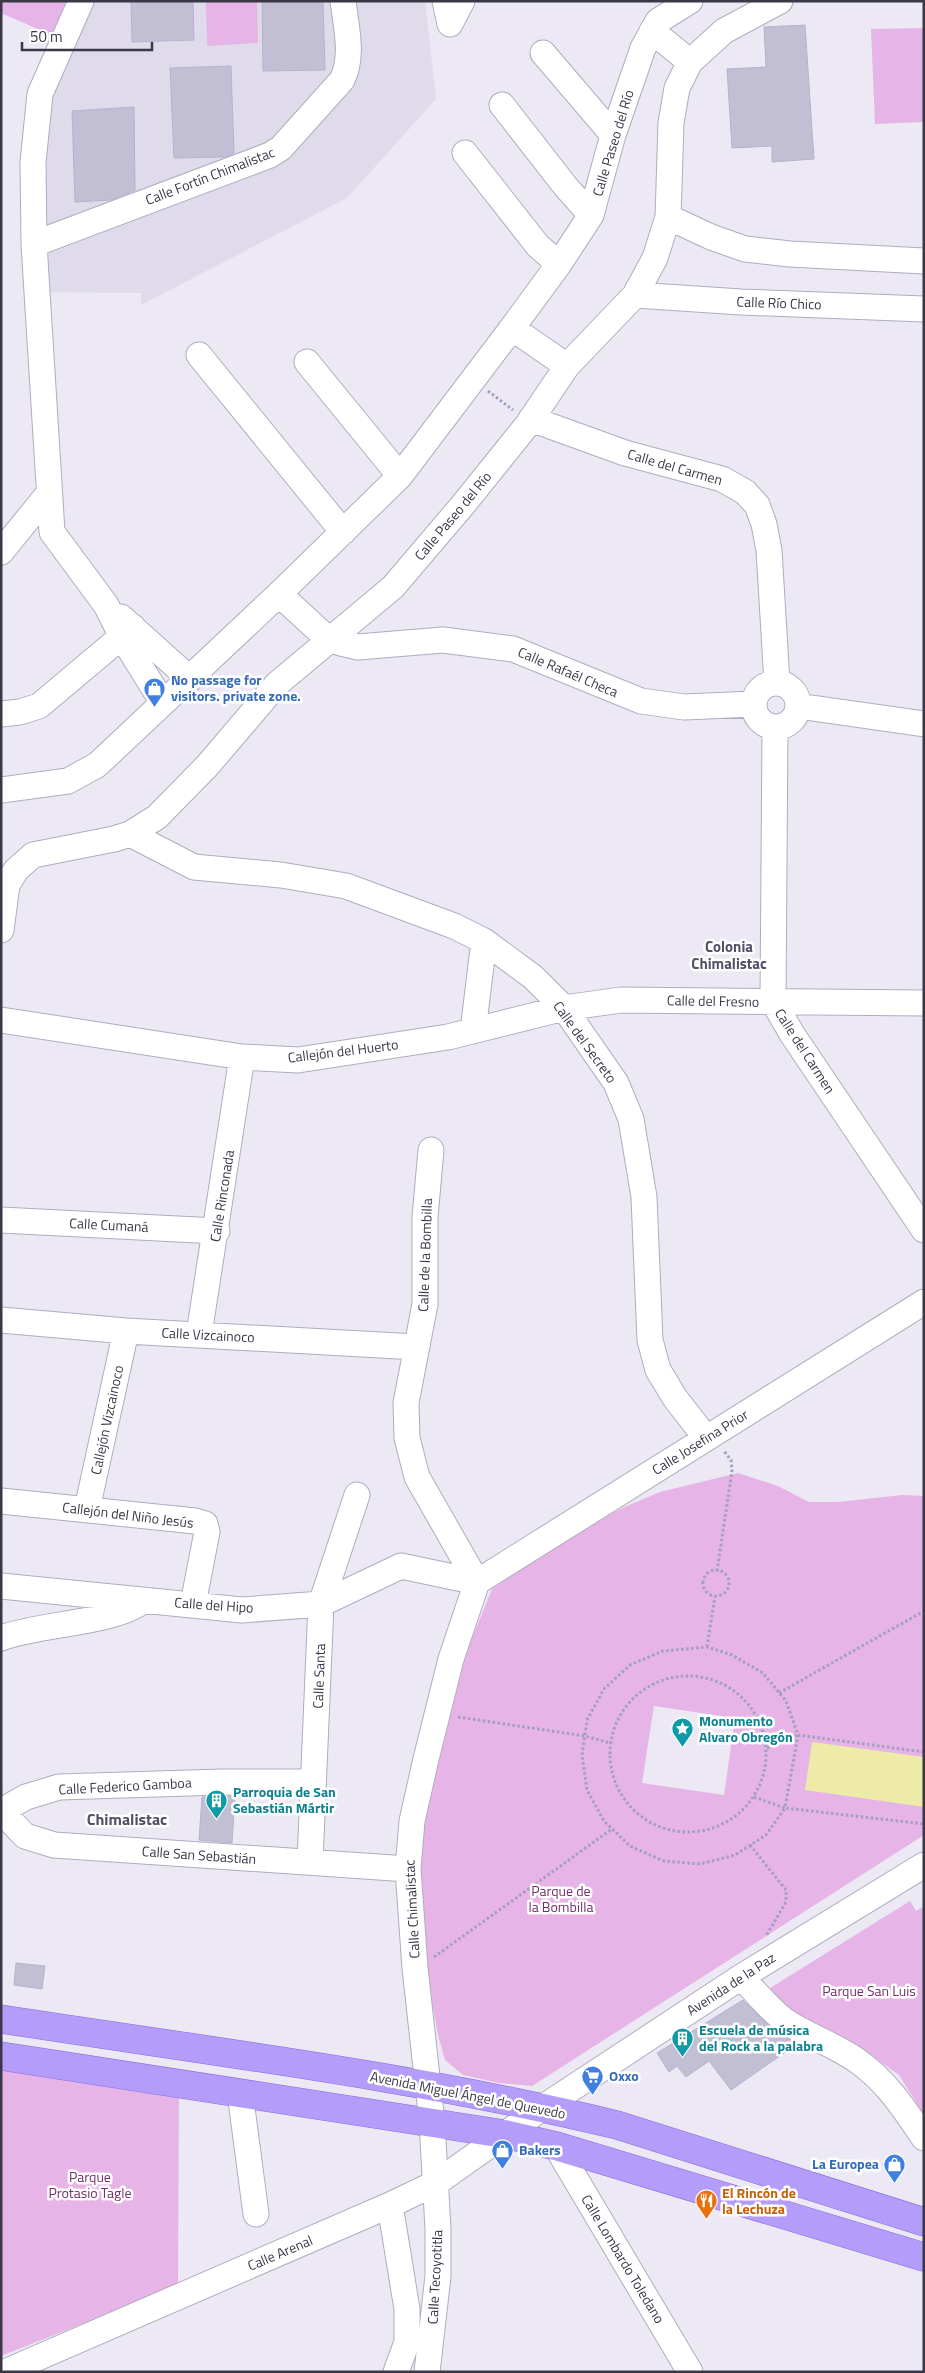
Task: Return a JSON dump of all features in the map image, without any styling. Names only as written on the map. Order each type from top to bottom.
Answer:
[{"type":"main road","name":"Avenida Miguel Ángel de Quevedo","points":[[1,2020],[428,2085],[542,2108],[617,2126],[924,2222]]},
{"type":"main road","points":[[1,2056],[504,2134],[556,2146],[924,2257]]},
{"type":"street","points":[[81,1],[40,94],[34,162],[34,244],[52,532],[127,632],[163,703]]},
{"type":"street","name":"Calle Fortín Chimalistac","points":[[34,244],[261,158],[281,148],[342,80],[347,70],[348,48],[343,1]]},
{"type":"street","points":[[445,1],[450,24],[462,1]]},
{"type":"street","points":[[690,1],[659,18],[690,62]]},
{"type":"street","name":"Calle Paseo del Río","points":[[1,930],[7,885],[16,870],[33,855],[114,839],[130,834],[157,817],[207,766],[277,684],[328,639],[393,587],[462,506],[522,414],[635,295],[655,258],[668,217],[671,123],[677,88],[690,62],[724,31],[780,1]]},
{"type":"street","name":"Calle Paseo del Río","points":[[1,790],[68,781],[97,765],[190,679],[400,476],[559,264],[591,215],[613,135],[643,48],[659,18]]},
{"type":"street","points":[[543,52],[613,135]]},
{"type":"street","points":[[502,105],[591,215]]},
{"type":"street","points":[[465,153],[538,246],[559,264]]},
{"type":"street","points":[[668,217],[711,237],[745,249],[790,254],[924,261]]},
{"type":"street","name":"Calle Río Chico","points":[[635,295],[741,302],[924,309]]},
{"type":"street","points":[[512,328],[566,366]]},
{"type":"street","points":[[199,355],[343,532]]},
{"type":"street","points":[[307,362],[400,476]]},
{"type":"street","name":"Calle del Carmen","points":[[522,414],[625,453],[722,479],[745,492],[757,505],[764,524],[769,550],[777,682]]},
{"type":"street","points":[[1,552],[49,492]]},
{"type":"street","name":"Calle Rafaél Checa","points":[[279,594],[328,639],[358,646],[443,640],[513,648],[641,702],[684,707],[754,704]]},
{"type":"street","points":[[127,632],[190,679]]},
{"type":"street","points":[[1,714],[20,712],[39,706],[127,632]]},
{"type":"street","points":[[777,682],[792,690],[797,697],[798,706],[791,721],[775,726],[760,719],[755,712],[754,704],[761,688],[777,682]]},
{"type":"street","points":[[798,706],[924,724]]},
{"type":"street","name":"Calle del Carmen","points":[[775,726],[773,1001],[792,1034],[924,1230]]},
{"type":"street","name":"Calle del Secreto","points":[[130,834],[194,867],[282,875],[346,886],[454,926],[484,941],[533,977],[564,1008],[616,1083],[631,1119],[644,1197],[650,1340],[658,1370],[675,1398],[706,1438]]},
{"type":"street","points":[[473,1031],[484,941]]},
{"type":"street","name":"Calle del Fresno","points":[[564,1008],[622,1000],[924,1004]]},
{"type":"street","name":"Callejón del Huerto","points":[[1,1020],[242,1057],[298,1060],[448,1037],[564,1008]]},
{"type":"street","name":"Calle Rinconada","points":[[200,1334],[242,1057]]},
{"type":"street","name":"Calle de la Bombilla","points":[[431,1150],[425,1217],[425,1304],[406,1403],[407,1438],[417,1477],[476,1582]]},
{"type":"street","name":"Calle Cumaná","points":[[1,1220],[217,1231]]},
{"type":"street","name":"Calle Josefina Prior","points":[[476,1582],[924,1302]]},
{"type":"street","name":"Calle Vizcainoco","points":[[1,1320],[126,1330],[416,1347]]},
{"type":"street","name":"Callejón Vizcainoco","points":[[88,1509],[126,1330]]},
{"type":"street","name":"Calle Santa","points":[[310,1862],[321,1604],[356,1495]]},
{"type":"street","name":"Callejón del Niño Jesús","points":[[1,1501],[88,1509],[205,1524],[207,1532],[193,1604]]},
{"type":"street","name":"Calle del Hipo","points":[[1,1586],[242,1610],[321,1604],[401,1566],[476,1582]]},
{"type":"street","name":"Calle Chimalistac","points":[[436,2183],[432,2122],[415,1968],[408,1868],[412,1821],[451,1660],[476,1582]]},
{"type":"street","points":[[1,1638],[20,1632],[122,1612],[133,1608],[146,1599]]},
{"type":"street","name":"Calle Federico Gamboa","points":[[1,1811],[26,1797],[60,1787],[222,1782],[313,1782]]},
{"type":"street","name":"Calle San Sebastián","points":[[1,1811],[25,1836],[54,1845],[408,1868]]},
{"type":"street","name":"Avenida de la Paz","points":[[542,2108],[741,1977],[924,1865]]},
{"type":"street","points":[[741,1977],[783,2019],[800,2030],[838,2049],[877,2077],[895,2095],[924,2138]]},
{"type":"street","points":[[240,2093],[256,2214]]},
{"type":"street","name":"Calle Arenal","points":[[5,2372],[390,2206],[436,2183],[542,2108]]},
{"type":"street","name":"Calle Lombardo Toledano","points":[[556,2146],[690,2372]]},
{"type":"street","name":"Calle Tecoyotitla","points":[[428,2371],[438,2276],[436,2183]]},
{"type":"street","points":[[390,2206],[407,2309],[407,2342],[396,2372]]},
{"type":"path","points":[[497,398],[522,414]]},
{"type":"path","points":[[706,1438],[731,1460],[732,1471],[717,1571]]},
{"type":"path","points":[[717,1571],[726,1575],[729,1584],[725,1593],[715,1596],[706,1592],[703,1583],[707,1574],[717,1571]]},
{"type":"path","points":[[707,1647],[715,1596]]},
{"type":"path","points":[[779,1693],[924,1611]]},
{"type":"path","points":[[707,1647],[732,1655],[763,1673],[786,1701],[798,1735],[785,1808],[766,1835],[735,1855],[700,1864],[664,1861],[630,1846],[604,1821],[587,1790],[582,1755],[587,1720],[604,1689],[630,1665],[663,1650],[707,1647]]},
{"type":"path","points":[[678,1676],[703,1677],[727,1686],[747,1702],[761,1723],[767,1748],[765,1773],[754,1797],[736,1816],[713,1829],[686,1833],[660,1828],[638,1814],[620,1794],[611,1769],[610,1743],[618,1719],[633,1698],[654,1684],[678,1676]]},
{"type":"path","points":[[438,1714],[585,1736],[610,1743]]},
{"type":"path","points":[[767,1748],[798,1735],[924,1752]]},
{"type":"path","points":[[754,1797],[785,1808],[924,1824]]},
{"type":"path","points":[[415,1968],[425,1964],[612,1829]]},
{"type":"path","points":[[750,1845],[786,1890],[786,1902],[763,1942]]},
{"type":"shaded area","points":[[81,1],[425,1],[436,99],[347,198],[141,305],[141,293],[37,292],[37,114]]},
{"type":"shaded area","points":[[812,1742],[924,1757],[924,1807],[805,1790]]},
{"type":"green space","points":[[1,1],[69,1],[54,36],[1,13]]},
{"type":"green space","points":[[206,1],[257,1],[258,43],[207,46]]},
{"type":"green space","points":[[924,28],[924,122],[875,124],[871,29]]},
{"type":"green space","name":"Parque de la Bombilla","points":[[738,1473],[778,1486],[809,1502],[838,1502],[902,1495],[924,1496],[924,1835],[532,2086],[499,2083],[463,2075],[445,2060],[438,2035],[425,1964],[417,1851],[453,1694],[464,1658],[492,1589],[576,1533],[622,1508],[660,1492]],"holes":[[[654,1706],[735,1718],[724,1795],[642,1783]]]},
{"type":"green space","name":"Parque San Luis","points":[[910,1901],[916,1911],[924,1906],[924,2115],[899,2075],[857,2045],[796,2017],[770,1988]]},
{"type":"green space","name":"Parque Protasio Tagle","points":[[1,2062],[179,2089],[178,2286],[1,2356]]},
{"type":"building","points":[[131,1],[193,1],[194,40],[132,42]]},
{"type":"building","points":[[262,1],[323,1],[325,70],[263,71]]},
{"type":"building","points":[[805,25],[814,159],[772,162],[772,146],[732,148],[727,69],[766,67],[764,27]]},
{"type":"building","points":[[231,66],[234,153],[225,157],[174,158],[170,68]]},
{"type":"building","points":[[134,107],[135,190],[111,200],[75,202],[72,111]]},
{"type":"building","name":"Parroquia de San Sebastián Mártir","points":[[235,1796],[232,1843],[199,1840],[202,1797]]},
{"type":"building","points":[[16,1963],[45,1966],[42,1989],[14,1985]]},
{"type":"building","points":[[743,2000],[770,2027],[797,2044],[731,2090],[709,2061],[686,2077],[677,2066],[669,2072],[657,2053]]},
{"type":"place","name":"No passage for visitors. private zone.","points":[[155,707]]},
{"type":"place","name":"Monumento Alvaro Obregón","points":[[683,1748]]},
{"type":"place","name":"Parroquia de San Sebastián Mártir","points":[[217,1819]]},
{"type":"place","name":"Escuela de música del Rock a la palabra","points":[[683,2057]]},
{"type":"place","name":"Oxxo","points":[[593,2095]]},
{"type":"place","name":"Bakers","points":[[503,2169]]},
{"type":"place","name":"La Europea","points":[[895,2183]]},
{"type":"place","name":"El Rincón de la Lechuza","points":[[706,2220]]},
{"type":"district","name":"Colonia Chimalistac","points":[[729,956]]},
{"type":"district","name":"Chimalistac","points":[[127,1819]]}]
